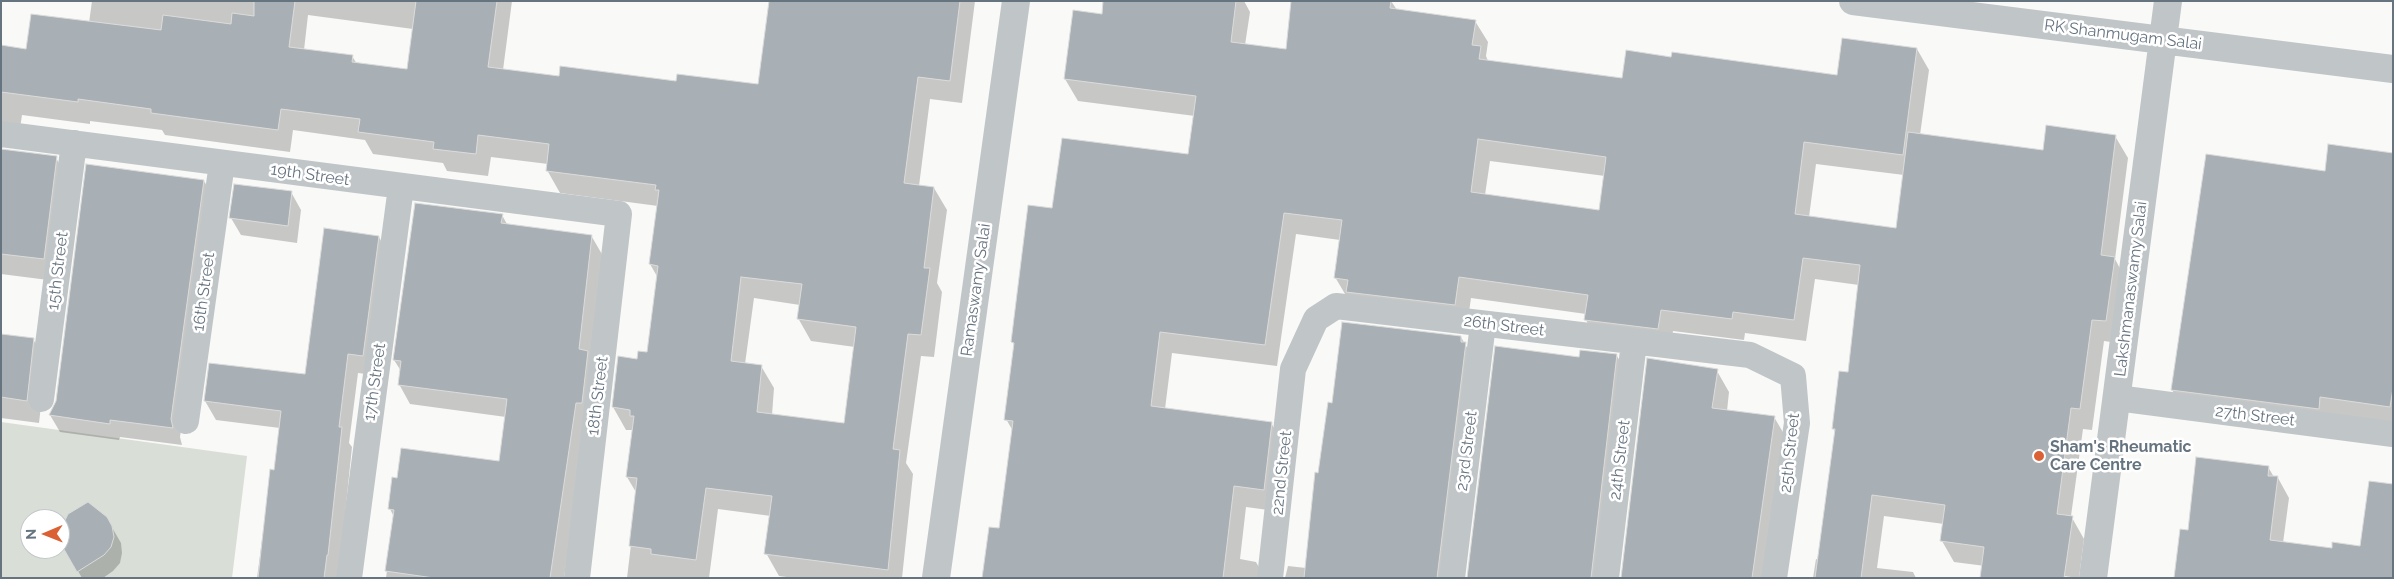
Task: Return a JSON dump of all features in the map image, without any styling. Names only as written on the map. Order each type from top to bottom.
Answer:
[{"type":"street","name":"Ramaswamy Salai","points":[[936,578],[1016,1]]},
{"type":"street","name":"RK Shanmugam Salai","points":[[1853,1],[2393,69]]},
{"type":"street","name":"Lakshmanaswamy Salai","points":[[2093,578],[2168,1]]},
{"type":"street","name":"19th Street","points":[[1,134],[619,214]]},
{"type":"street","name":"15th Street","points":[[41,399],[74,143]]},
{"type":"street","name":"16th Street","points":[[186,421],[222,163]]},
{"type":"street","name":"17th Street","points":[[349,578],[401,187]]},
{"type":"street","name":"18th Street","points":[[577,578],[619,214]]},
{"type":"street","name":"26th Street","points":[[1293,369],[1316,318],[1336,306],[1750,355]]},
{"type":"street","name":"23rd Street","points":[[1452,578],[1483,324]]},
{"type":"street","name":"24th Street","points":[[1606,578],[1634,342]]},
{"type":"street","name":"25th Street","points":[[1750,355],[1793,376],[1797,422],[1774,578]]},
{"type":"street","name":"22nd Street","points":[[1270,578],[1293,369]]},
{"type":"street","name":"27th Street","points":[[2116,398],[2393,434]]},
{"type":"shaded area","points":[[1,422],[247,456],[232,578],[1,578]]},
{"type":"building","points":[[254,1],[295,1],[289,47],[353,55],[352,62],[407,69],[416,1],[497,1],[488,67],[559,76],[560,66],[676,81],[677,74],[758,84],[769,1],[960,1],[950,81],[918,77],[904,183],[934,187],[924,268],[930,268],[921,335],[908,334],[893,449],[900,450],[888,570],[764,554],[772,496],[706,488],[696,560],[651,554],[651,549],[629,546],[637,478],[626,477],[634,416],[630,416],[630,410],[612,407],[618,356],[637,359],[638,351],[647,352],[658,266],[649,264],[659,190],[655,190],[656,185],[546,171],[549,144],[478,135],[476,154],[433,149],[434,142],[358,132],[360,119],[281,109],[278,130],[151,113],[151,109],[78,99],[78,102],[1,92],[1,45],[26,49],[31,14],[161,30],[163,15],[231,24],[232,13],[254,16]],"holes":[[[741,277],[802,284],[797,319],[856,327],[844,423],[757,412],[762,365],[731,361]]]},
{"type":"building","points":[[1103,1],[1236,1],[1231,42],[1286,49],[1291,1],[1391,1],[1390,8],[1476,20],[1472,45],[1481,46],[1479,59],[1622,78],[1626,50],[1671,57],[1672,52],[1837,75],[1842,38],[1917,48],[1903,155],[1804,142],[1795,214],[1896,228],[1908,132],[2043,150],[2046,125],[2116,135],[2101,255],[2115,257],[2106,321],[2092,320],[2080,409],[2071,408],[2057,514],[2073,516],[2064,578],[1980,578],[1984,547],[1940,541],[1945,505],[1872,495],[1861,578],[1815,578],[1835,429],[1832,429],[1839,371],[1848,372],[1860,265],[1803,258],[1794,320],[1733,312],[1732,319],[1661,310],[1658,329],[1584,320],[1588,295],[1459,277],[1455,305],[1346,292],[1348,280],[1334,278],[1342,220],[1284,213],[1265,345],[1160,332],[1151,406],[1272,422],[1264,490],[1234,486],[1223,578],[982,578],[989,527],[999,528],[1013,421],[1004,420],[1014,343],[1011,342],[1028,205],[1052,208],[1062,138],[1188,154],[1196,96],[1064,79],[1073,10],[1102,14]],"holes":[[[1478,139],[1606,157],[1599,210],[1471,192]]]},
{"type":"building","points":[[2328,144],[2393,153],[2393,388],[2390,407],[2320,397],[2319,409],[2171,390],[2206,154],[2325,171]]},
{"type":"building","points":[[1,149],[57,156],[44,259],[1,254]]},
{"type":"building","points":[[86,164],[204,180],[171,419],[173,428],[110,420],[110,424],[49,415],[56,401]]},
{"type":"building","points":[[234,184],[292,191],[288,226],[229,218]]},
{"type":"building","points":[[415,203],[503,214],[501,223],[592,235],[579,349],[588,351],[582,403],[576,403],[550,578],[434,578],[385,571],[394,510],[388,509],[392,477],[397,478],[401,448],[499,461],[507,399],[398,385],[401,361],[393,360]]},
{"type":"building","points":[[324,228],[379,236],[363,356],[348,354],[339,427],[342,427],[324,578],[258,578],[270,469],[274,470],[281,411],[204,401],[209,363],[305,374]]},
{"type":"building","points":[[1342,322],[1461,336],[1461,342],[1466,342],[1437,578],[1304,578],[1315,472],[1318,473],[1328,402],[1332,403]]},
{"type":"building","points":[[1,334],[34,338],[27,401],[1,397]]},
{"type":"building","points":[[1495,346],[1579,357],[1580,350],[1617,354],[1591,578],[1467,578]]},
{"type":"building","points":[[1647,358],[1718,369],[1712,408],[1775,416],[1752,578],[1621,578]]},
{"type":"building","points":[[2196,457],[2269,466],[2268,476],[2278,476],[2270,540],[2332,548],[2332,542],[2360,546],[2369,481],[2393,484],[2393,578],[2174,578],[2180,529],[2188,530]]},
{"type":"building","points":[[88,502],[107,517],[112,526],[114,537],[111,547],[104,555],[77,572],[70,559],[70,513]]},
{"type":"place","name":"Sham's Rheumatic Care Centre","points":[[2039,456]]}]
